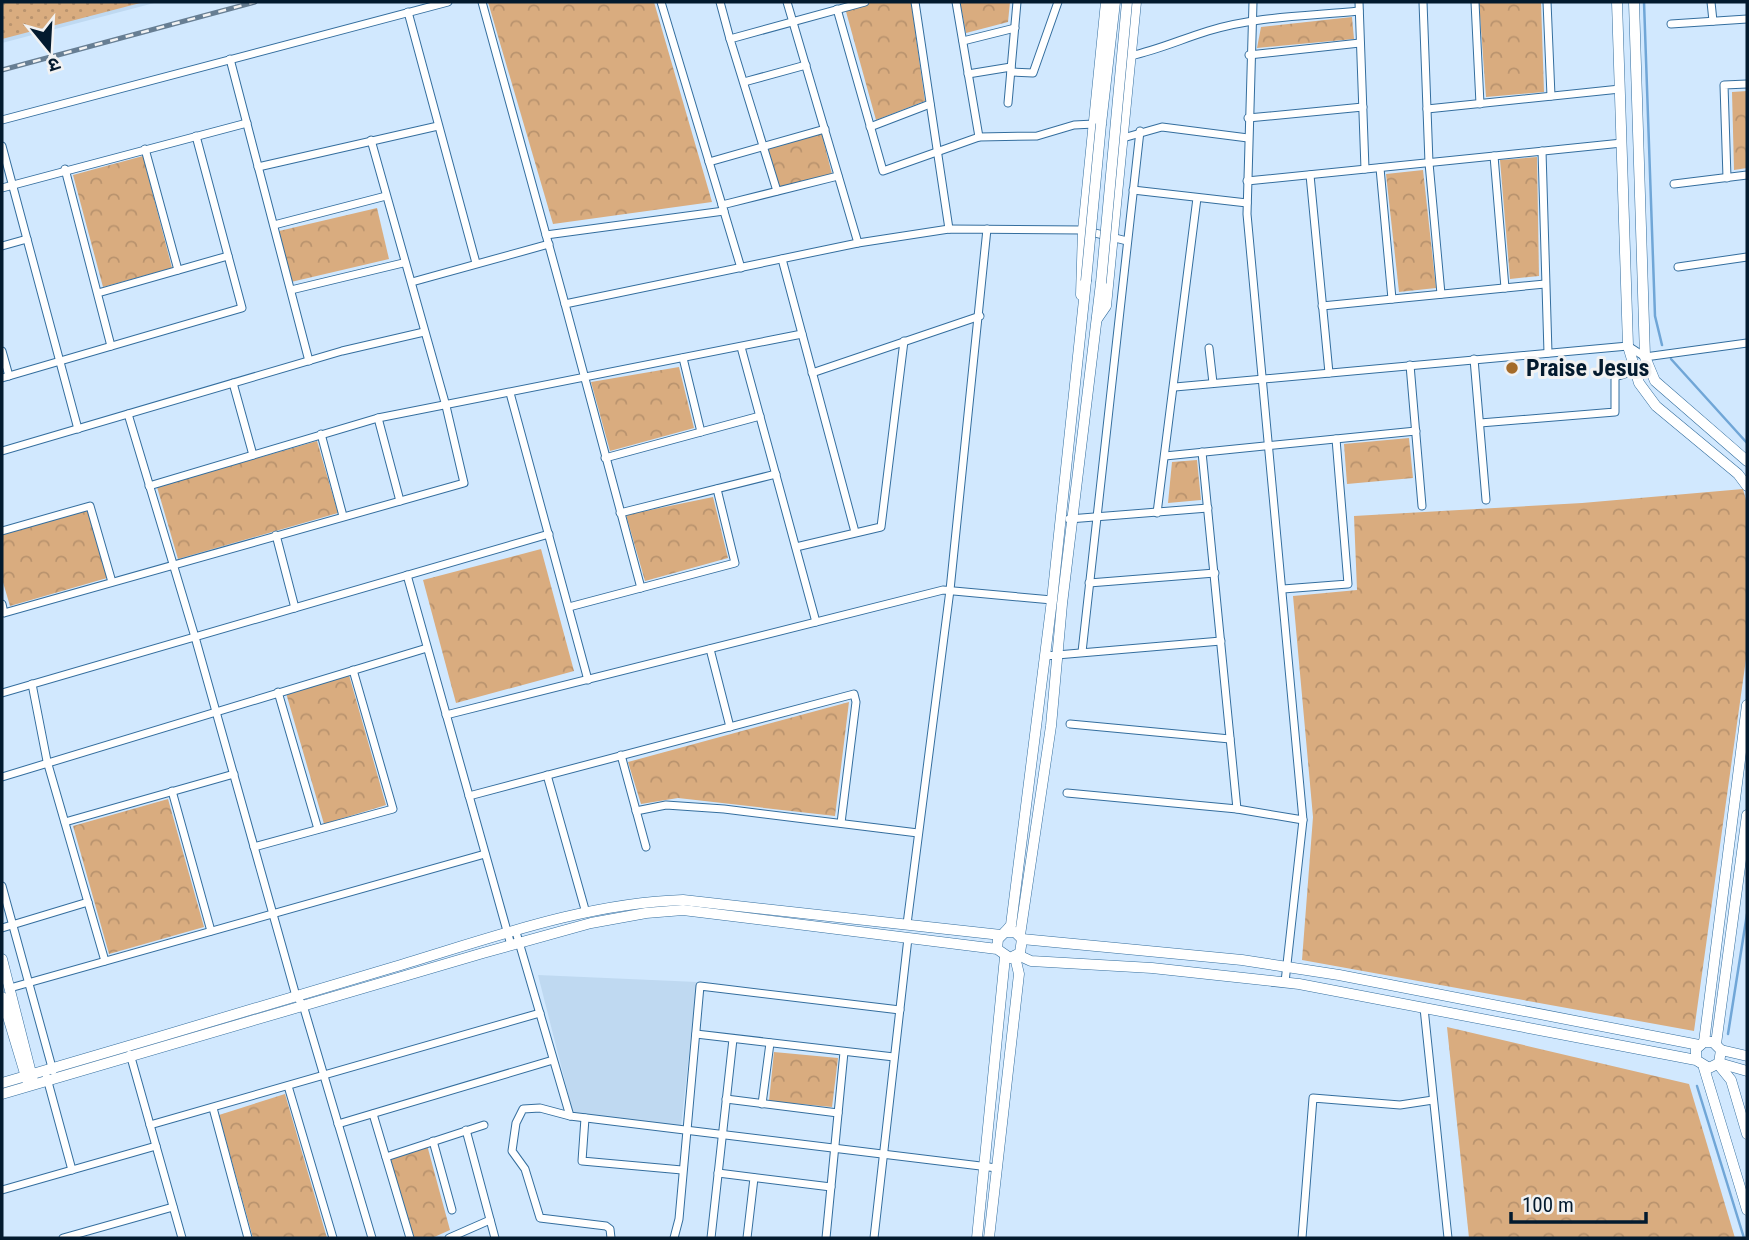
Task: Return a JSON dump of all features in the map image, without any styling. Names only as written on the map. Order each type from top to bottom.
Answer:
[{"type":"street","points":[[2,120],[448,2]]},
{"type":"street","points":[[482,2],[641,588]]},
{"type":"street","points":[[661,2],[741,268]]},
{"type":"street","points":[[720,2],[777,191]]},
{"type":"street","points":[[787,2],[858,243]]},
{"type":"street","points":[[730,39],[865,2]]},
{"type":"street","points":[[915,2],[949,229]]},
{"type":"street","points":[[956,2],[979,137]]},
{"type":"street","points":[[1008,103],[1017,2]]},
{"type":"street","points":[[968,74],[1011,69],[1033,73],[1058,2]]},
{"type":"street","points":[[1083,309],[1079,282],[1106,2]]},
{"type":"street","points":[[1003,933],[1011,925],[1052,600],[1115,2]]},
{"type":"street","points":[[1009,954],[1022,950],[1021,937],[1051,726],[1101,283],[1127,2]]},
{"type":"street","points":[[1097,320],[1106,306],[1136,2]]},
{"type":"street","points":[[1253,2],[1249,55],[1247,203],[1303,820],[1285,982]]},
{"type":"street","points":[[1359,2],[1366,169]]},
{"type":"street","points":[[1423,2],[1429,163],[1441,294]]},
{"type":"street","points":[[1475,2],[1480,104]]},
{"type":"street","points":[[1547,2],[1551,96]]},
{"type":"street","points":[[1617,2],[1628,346],[1633,371],[1656,406],[1738,474],[1747,486]]},
{"type":"street","points":[[1634,2],[1645,357],[1655,381],[1747,461]]},
{"type":"street","points":[[1711,2],[1713,21]]},
{"type":"street","points":[[837,9],[883,171],[979,137],[1037,136],[1074,125],[1094,124]]},
{"type":"street","points":[[1130,56],[1163,48],[1209,31],[1251,22],[1359,11]]},
{"type":"street","points":[[408,12],[476,263]]},
{"type":"street","points":[[1671,24],[1747,19]]},
{"type":"street","points":[[963,41],[1015,28]]},
{"type":"street","points":[[1249,55],[1360,43]]},
{"type":"street","points":[[230,59],[309,361]]},
{"type":"street","points":[[744,82],[806,65]]},
{"type":"street","points":[[1727,178],[1724,85],[1747,84]]},
{"type":"street","points":[[1427,109],[1620,89]]},
{"type":"street","points":[[870,127],[930,104]]},
{"type":"street","points":[[1248,118],[1363,107]]},
{"type":"street","points":[[2,188],[65,169],[247,123]]},
{"type":"street","points":[[258,167],[438,126]]},
{"type":"street","points":[[1123,138],[1140,131],[1162,127],[1248,138]]},
{"type":"street","points":[[709,162],[825,129]]},
{"type":"street","points":[[1082,652],[1140,131]]},
{"type":"street","points":[[2,351],[5,377],[242,307],[196,136]]},
{"type":"street","points":[[2,604],[4,613],[464,484],[446,406],[412,282],[403,263],[371,140]]},
{"type":"street","points":[[1247,181],[1622,143]]},
{"type":"street","points":[[2,146],[78,429]]},
{"type":"street","points":[[145,149],[178,270]]},
{"type":"street","points":[[1542,152],[1548,353]]},
{"type":"street","points":[[1494,156],[1505,288]]},
{"type":"street","points":[[1380,168],[1392,299]]},
{"type":"street","points":[[65,169],[111,346]]},
{"type":"street","points":[[1310,175],[1329,373]]},
{"type":"street","points":[[1674,184],[1747,175]]},
{"type":"street","points":[[546,235],[723,208],[838,176]]},
{"type":"street","points":[[1133,190],[1247,203]]},
{"type":"street","points":[[274,225],[386,197]]},
{"type":"street","points":[[1157,513],[1197,198]]},
{"type":"street","points":[[565,304],[858,243],[949,229],[1083,230],[1127,241]]},
{"type":"street","points":[[907,924],[950,590],[987,229]]},
{"type":"street","points":[[2,246],[27,239]]},
{"type":"street","points":[[412,282],[549,244]]},
{"type":"street","points":[[98,293],[228,256]]},
{"type":"street","points":[[1678,267],[1747,257]]},
{"type":"street","points":[[782,259],[855,533]]},
{"type":"street","points":[[291,290],[403,263]]},
{"type":"street","points":[[1322,306],[1545,284]]},
{"type":"street","points":[[812,373],[980,316]]},
{"type":"street","points":[[2,451],[309,361],[424,332]]},
{"type":"street","points":[[149,486],[378,418],[802,334]]},
{"type":"street","points":[[796,547],[881,527],[904,341]]},
{"type":"street","points":[[1175,387],[1628,346],[1645,357],[1747,343]]},
{"type":"street","points":[[741,347],[816,622]]},
{"type":"street","points":[[1209,348],[1213,383]]},
{"type":"street","points":[[682,358],[701,432]]},
{"type":"street","points":[[1474,359],[1486,500]]},
{"type":"street","points":[[1410,365],[1422,506]]},
{"type":"street","points":[[1480,423],[1615,412],[1615,377],[1633,371]]},
{"type":"street","points":[[233,383],[253,455]]},
{"type":"street","points":[[510,393],[589,680]]},
{"type":"street","points":[[128,414],[273,912],[372,1238]]},
{"type":"street","points":[[605,458],[760,416]]},
{"type":"street","points":[[378,418],[400,501]]},
{"type":"street","points":[[1165,456],[1416,431]]},
{"type":"street","points":[[321,435],[343,516]]},
{"type":"street","points":[[1283,590],[1348,584],[1336,439]]},
{"type":"street","points":[[1202,452],[1237,809]]},
{"type":"street","points":[[620,513],[776,474]]},
{"type":"street","points":[[569,607],[735,563],[718,489]]},
{"type":"street","points":[[2,531],[90,506],[112,582]]},
{"type":"street","points":[[1061,519],[1208,508]]},
{"type":"street","points":[[2,693],[549,534]]},
{"type":"street","points":[[276,535],[295,608]]},
{"type":"street","points":[[1089,583],[1215,573]]},
{"type":"street","points":[[407,575],[485,853],[540,1013],[570,1116]]},
{"type":"street","points":[[446,715],[950,590],[1052,600]]},
{"type":"street","points":[[1045,656],[1220,641]]},
{"type":"street","points":[[2,777],[47,761],[427,648]]},
{"type":"street","points":[[710,649],[730,727]]},
{"type":"street","points":[[254,847],[393,809],[353,670]]},
{"type":"street","points":[[32,684],[47,761],[105,961]]},
{"type":"street","points":[[278,692],[318,829]]},
{"type":"street","points":[[469,796],[853,694],[856,702],[841,823]]},
{"type":"street","points":[[1696,1059],[1702,1044],[1747,705]]},
{"type":"street","points":[[1070,724],[1230,739]]},
{"type":"street","points":[[621,755],[646,847]]},
{"type":"street","points":[[65,822],[234,774]]},
{"type":"street","points":[[547,775],[586,913]]},
{"type":"street","points":[[172,791],[211,931]]},
{"type":"street","points":[[1067,793],[1237,809],[1303,820]]},
{"type":"street","points":[[636,811],[666,805],[918,833]]},
{"type":"street","points":[[1747,815],[1719,1047],[1719,1064],[1731,1080],[1747,1134]]},
{"type":"street","points":[[10,988],[485,853]]},
{"type":"street","points":[[2,886],[72,1170]]},
{"type":"street","points":[[300,1001],[512,933],[586,913],[627,904],[683,900],[1242,960],[1719,1047],[1747,1056]]},
{"type":"street","points":[[2,928],[88,902]]},
{"type":"street","points":[[627,904],[630,916]]},
{"type":"street","points":[[2,1083],[50,1075],[300,1001],[592,923],[683,911],[908,938],[1009,954],[1031,961],[1152,968],[1285,982],[1696,1059],[1704,1068],[1747,1210]]},
{"type":"street","points":[[989,1238],[1019,974],[1003,933]]},
{"type":"street","points":[[874,1238],[908,938]]},
{"type":"street","points":[[977,1238],[994,1042],[1009,954]]},
{"type":"street","points":[[2,959],[30,1079]]},
{"type":"street","points":[[674,1238],[679,1219],[701,986],[900,1010]]},
{"type":"street","points":[[2,997],[4,1014],[30,1079]]},
{"type":"street","points":[[1424,1009],[1448,1238]]},
{"type":"street","points":[[150,1125],[540,1013]]},
{"type":"street","points":[[696,1034],[894,1057]]},
{"type":"street","points":[[711,1238],[733,1039]]},
{"type":"street","points":[[762,1104],[770,1043]]},
{"type":"street","points":[[129,1051],[182,1238]]},
{"type":"street","points":[[826,1238],[844,1052]]},
{"type":"street","points":[[338,1124],[554,1060]]},
{"type":"street","points":[[1704,1068],[1719,1064],[1747,1071]]},
{"type":"street","points":[[2,1094],[30,1079]]},
{"type":"street","points":[[288,1086],[333,1238]]},
{"type":"street","points":[[1302,1238],[1313,1098],[1400,1105],[1433,1100]]},
{"type":"street","points":[[726,1099],[838,1113]]},
{"type":"street","points":[[213,1108],[248,1238]]},
{"type":"street","points":[[611,1238],[610,1229],[606,1226],[540,1218],[525,1169],[512,1151],[516,1123],[523,1109],[540,1108],[570,1116],[722,1137],[997,1168]]},
{"type":"street","points":[[373,1114],[410,1238]]},
{"type":"street","points":[[585,1118],[582,1161],[682,1170]]},
{"type":"street","points":[[386,1157],[484,1125]]},
{"type":"street","points":[[466,1130],[495,1238]]},
{"type":"street","points":[[433,1141],[452,1210]]},
{"type":"street","points":[[2,1190],[156,1146]]},
{"type":"street","points":[[718,1173],[831,1187]]},
{"type":"street","points":[[747,1238],[754,1178]]},
{"type":"street","points":[[63,1238],[91,1234],[173,1207]]},
{"type":"street","points":[[449,1238],[490,1220]]},
{"type":"shaded area","points":[[2,2],[158,2],[2,43]]},
{"type":"shaded area","points":[[538,975],[697,982],[681,1127],[573,1113]]},
{"type":"green space","points":[[2,2],[144,2],[2,39]]},
{"type":"green space","points":[[488,2],[654,2],[712,202],[553,224]]},
{"type":"green space","points":[[868,2],[911,2],[925,101],[876,120],[845,8]]},
{"type":"green space","points":[[960,2],[1010,2],[1008,22],[966,33]]},
{"type":"green space","points":[[1479,2],[1541,2],[1544,92],[1486,97]]},
{"type":"green space","points":[[1352,17],[1354,39],[1257,48],[1261,27]]},
{"type":"green space","points":[[1747,91],[1747,168],[1734,170],[1732,92]]},
{"type":"green space","points":[[821,131],[832,174],[774,189],[763,147]]},
{"type":"green space","points":[[143,156],[172,268],[103,287],[73,175]]},
{"type":"green space","points":[[1537,157],[1539,276],[1510,279],[1500,160]]},
{"type":"green space","points":[[1423,170],[1436,288],[1399,292],[1386,174]]},
{"type":"green space","points":[[377,208],[389,259],[291,282],[279,231]]},
{"type":"green space","points":[[679,367],[694,428],[610,451],[591,382]]},
{"type":"green space","points":[[1409,438],[1413,478],[1347,484],[1344,444]]},
{"type":"green space","points":[[317,441],[338,513],[178,559],[157,487]]},
{"type":"green space","points":[[1197,460],[1201,500],[1168,503],[1172,462]]},
{"type":"green space","points":[[1743,489],[1747,504],[1747,652],[1694,1031],[1302,960],[1313,817],[1293,596],[1357,590],[1354,516],[1582,503]]},
{"type":"green space","points":[[713,497],[728,558],[645,581],[626,515]]},
{"type":"green space","points":[[88,510],[107,578],[10,606],[2,579],[2,534]]},
{"type":"green space","points":[[541,549],[574,671],[456,703],[423,580]]},
{"type":"green space","points":[[349,675],[386,805],[324,824],[286,693]]},
{"type":"green space","points":[[849,702],[835,816],[678,798],[641,804],[628,762]]},
{"type":"green space","points":[[168,799],[204,927],[109,954],[73,826]]},
{"type":"green space","points":[[1447,1027],[1689,1084],[1735,1238],[1469,1238]]},
{"type":"green space","points":[[774,1052],[838,1058],[832,1107],[769,1101]]},
{"type":"green space","points":[[285,1094],[327,1238],[253,1238],[219,1115]]},
{"type":"green space","points":[[427,1145],[450,1230],[432,1238],[414,1238],[390,1158]]},
{"type":"waterway","points":[[1644,2],[1655,316],[1662,345]]},
{"type":"waterway","points":[[1671,359],[1747,443]]},
{"type":"waterway","points":[[1728,1034],[1747,914]]},
{"type":"waterway","points":[[1697,1086],[1744,1238]]},
{"type":"railway","points":[[2,70],[255,2]]},
{"type":"place","name":"Praise Jesus","points":[[1512,368]]}]
